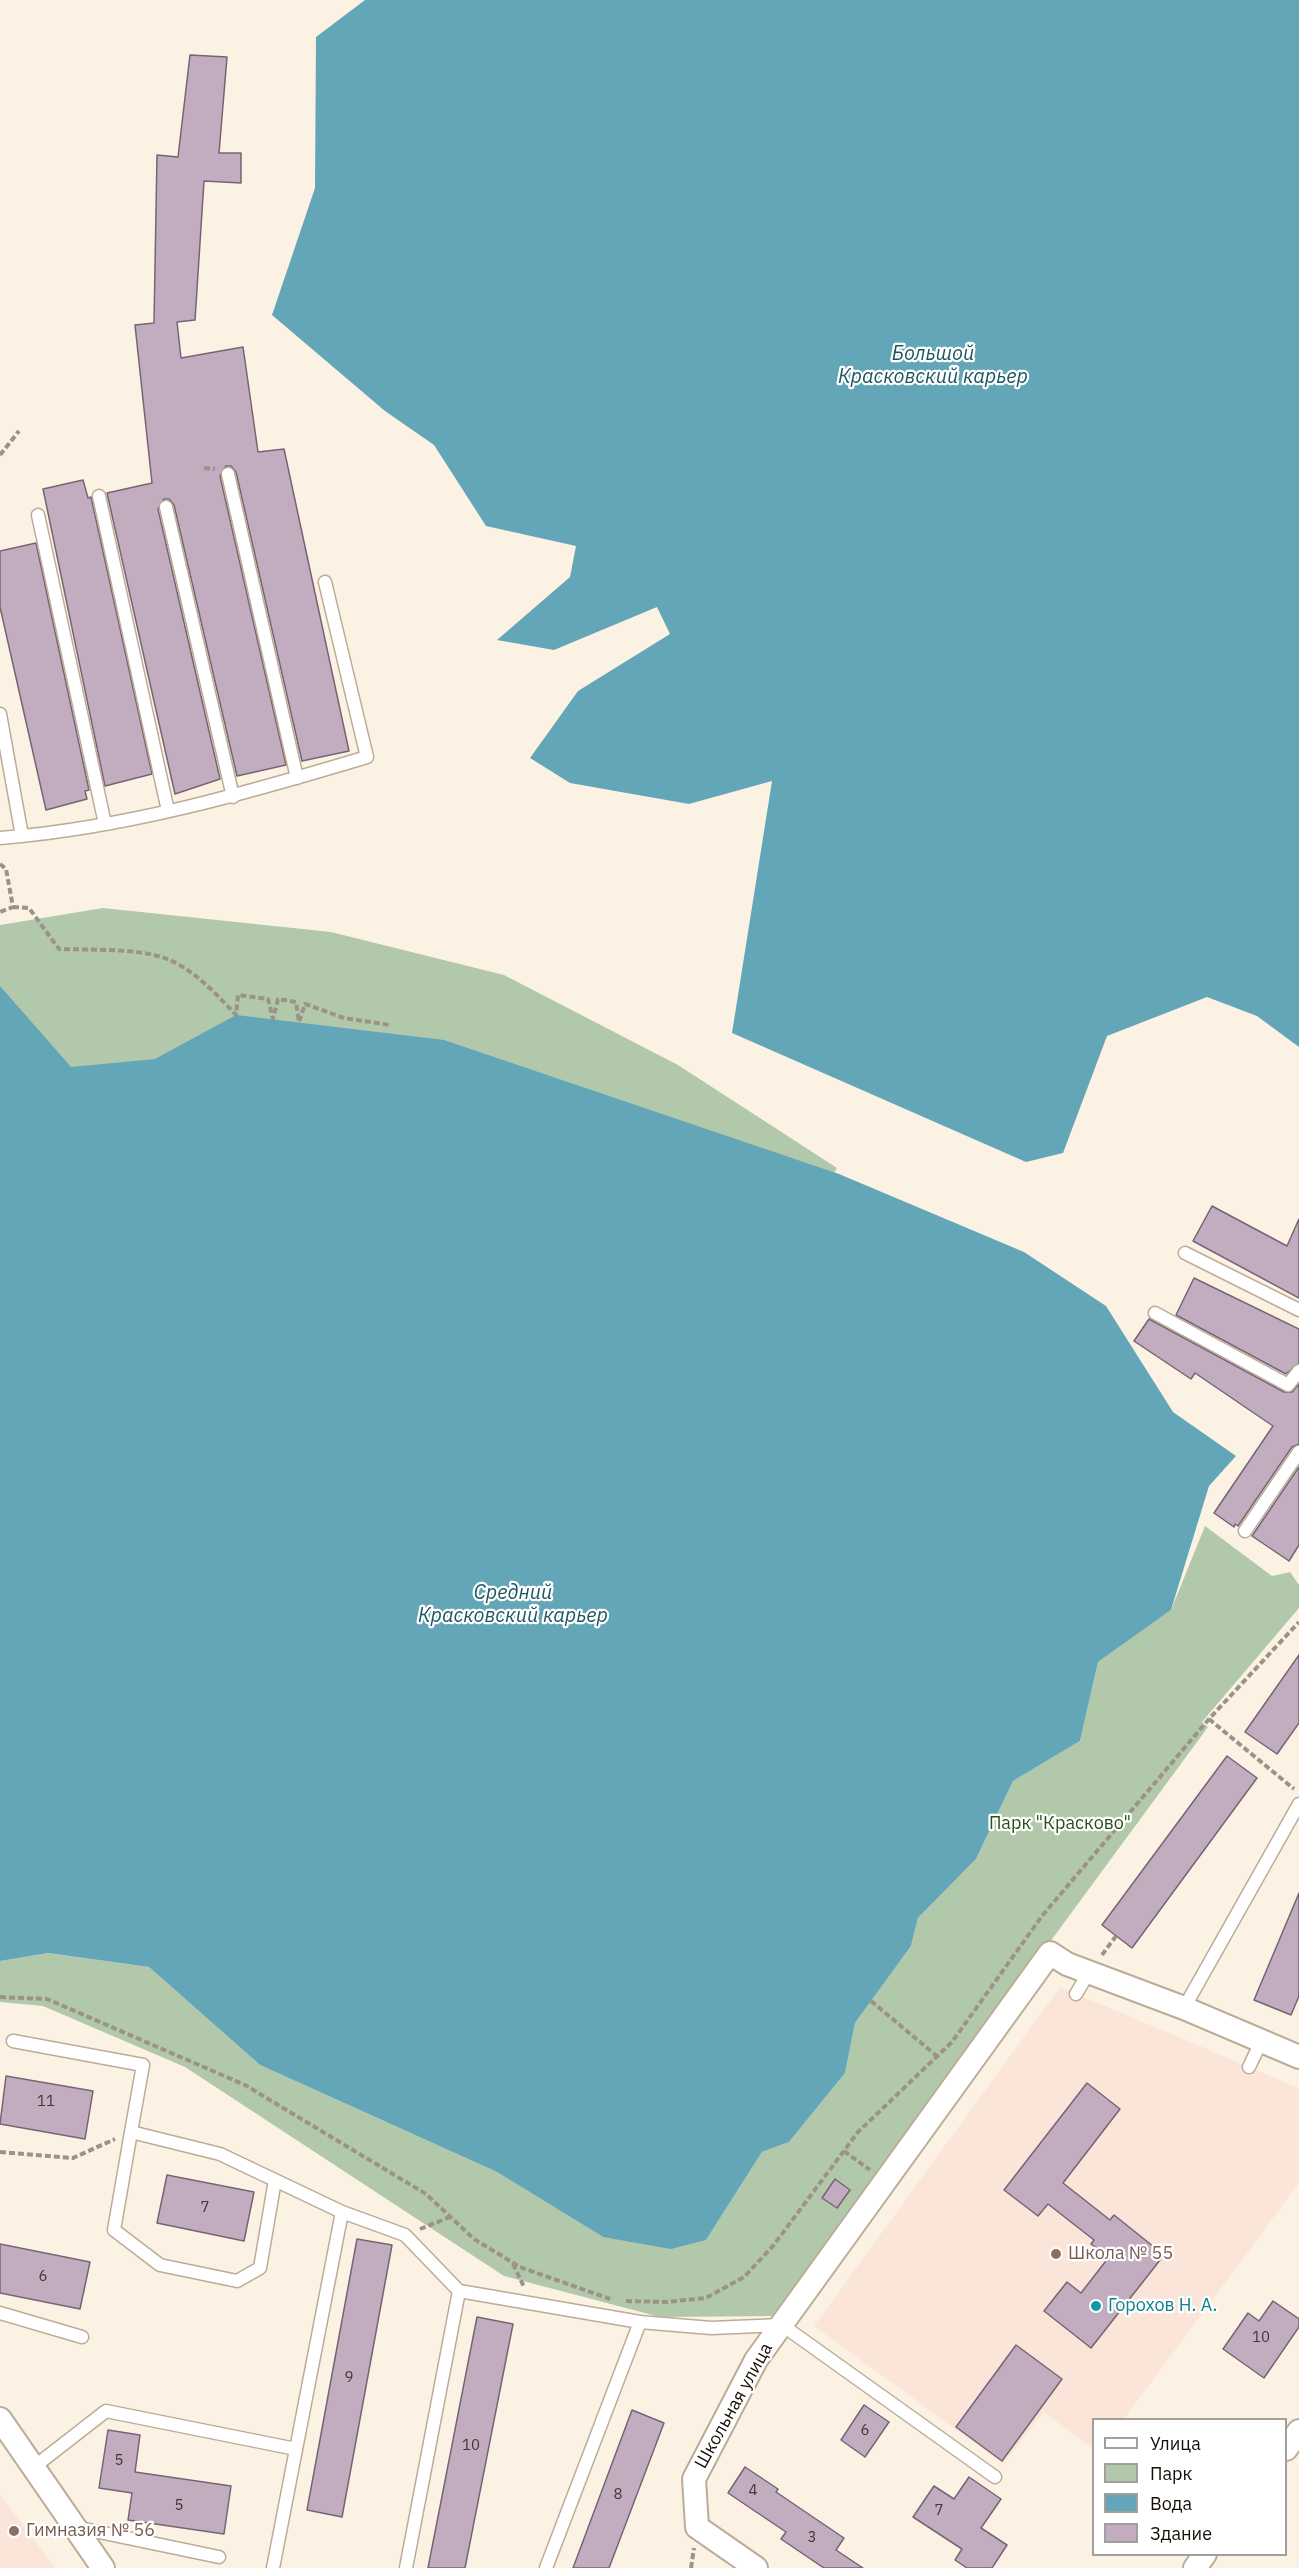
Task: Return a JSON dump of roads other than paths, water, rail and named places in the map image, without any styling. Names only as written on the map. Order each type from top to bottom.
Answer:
[{"type":"street","points":[[782,2325],[1050,1953],[1066,1964],[1093,1968],[1299,2057]]},
{"type":"street","name":"Школьная улица","points":[[756,2568],[697,2527],[694,2479],[756,2360],[782,2325]]},
{"type":"street","points":[[0,2419],[103,2568]]},
{"type":"street","points":[[1287,2448],[1299,2431]]},
{"type":"lane","points":[[228,474],[297,778]]},
{"type":"lane","points":[[99,496],[168,811]]},
{"type":"lane","points":[[166,507],[233,797]]},
{"type":"lane","points":[[38,515],[105,824]]},
{"type":"lane","points":[[0,838],[66,832],[233,797],[367,757],[325,582]]},
{"type":"lane","points":[[0,714],[22,836]]},
{"type":"lane","points":[[1185,1253],[1299,1311]]},
{"type":"lane","points":[[1155,1313],[1288,1385],[1299,1371]]},
{"type":"lane","points":[[1245,1531],[1299,1452]]},
{"type":"lane","points":[[1184,2008],[1299,1804]]},
{"type":"lane","points":[[1076,1994],[1093,1968]]},
{"type":"lane","points":[[13,2041],[143,2065],[114,2230],[160,2265],[237,2282],[260,2268],[275,2180]]},
{"type":"lane","points":[[1249,2067],[1261,2042]]},
{"type":"lane","points":[[131,2132],[220,2154],[342,2212],[405,2235],[459,2291],[640,2322],[711,2328],[782,2325],[995,2477]]},
{"type":"lane","points":[[273,2568],[342,2212]]},
{"type":"lane","points":[[406,2568],[459,2291]]},
{"type":"lane","points":[[0,2313],[82,2337]]},
{"type":"lane","points":[[546,2568],[640,2322]]},
{"type":"lane","points":[[34,2467],[106,2411],[296,2449]]},
{"type":"lane","points":[[74,2527],[219,2557]]},
{"type":"water","name":"Большой Красковский карьер","points":[[365,0],[1299,0],[1299,1047],[1257,1016],[1207,997],[1107,1036],[1063,1153],[1026,1162],[732,1033],[772,781],[689,804],[570,783],[530,758],[578,691],[670,634],[657,607],[554,650],[497,640],[570,577],[576,546],[486,526],[434,445],[385,411],[272,315],[315,188],[316,37]]},
{"type":"water","name":"Средний Красковский карьер","points":[[0,986],[71,1067],[155,1059],[236,1015],[444,1040],[839,1174],[1024,1252],[1106,1306],[1173,1412],[1236,1456],[1209,1486],[1171,1610],[1098,1662],[1080,1741],[1013,1781],[976,1859],[918,1918],[911,1946],[855,2023],[845,2073],[789,2142],[762,2152],[706,2240],[671,2249],[603,2237],[497,2172],[260,2065],[149,1967],[48,1953],[0,1961]]},
{"type":"place","name":"Школа № 55","points":[[1056,2254]]},
{"type":"place","name":"Горохов Н. А.","points":[[1096,2306]]},
{"type":"place","name":"Гимназия № 56","points":[[14,2531]]},
{"type":"park label","name":"Парк \"Красково\"","points":[[1060,1824]]}]
